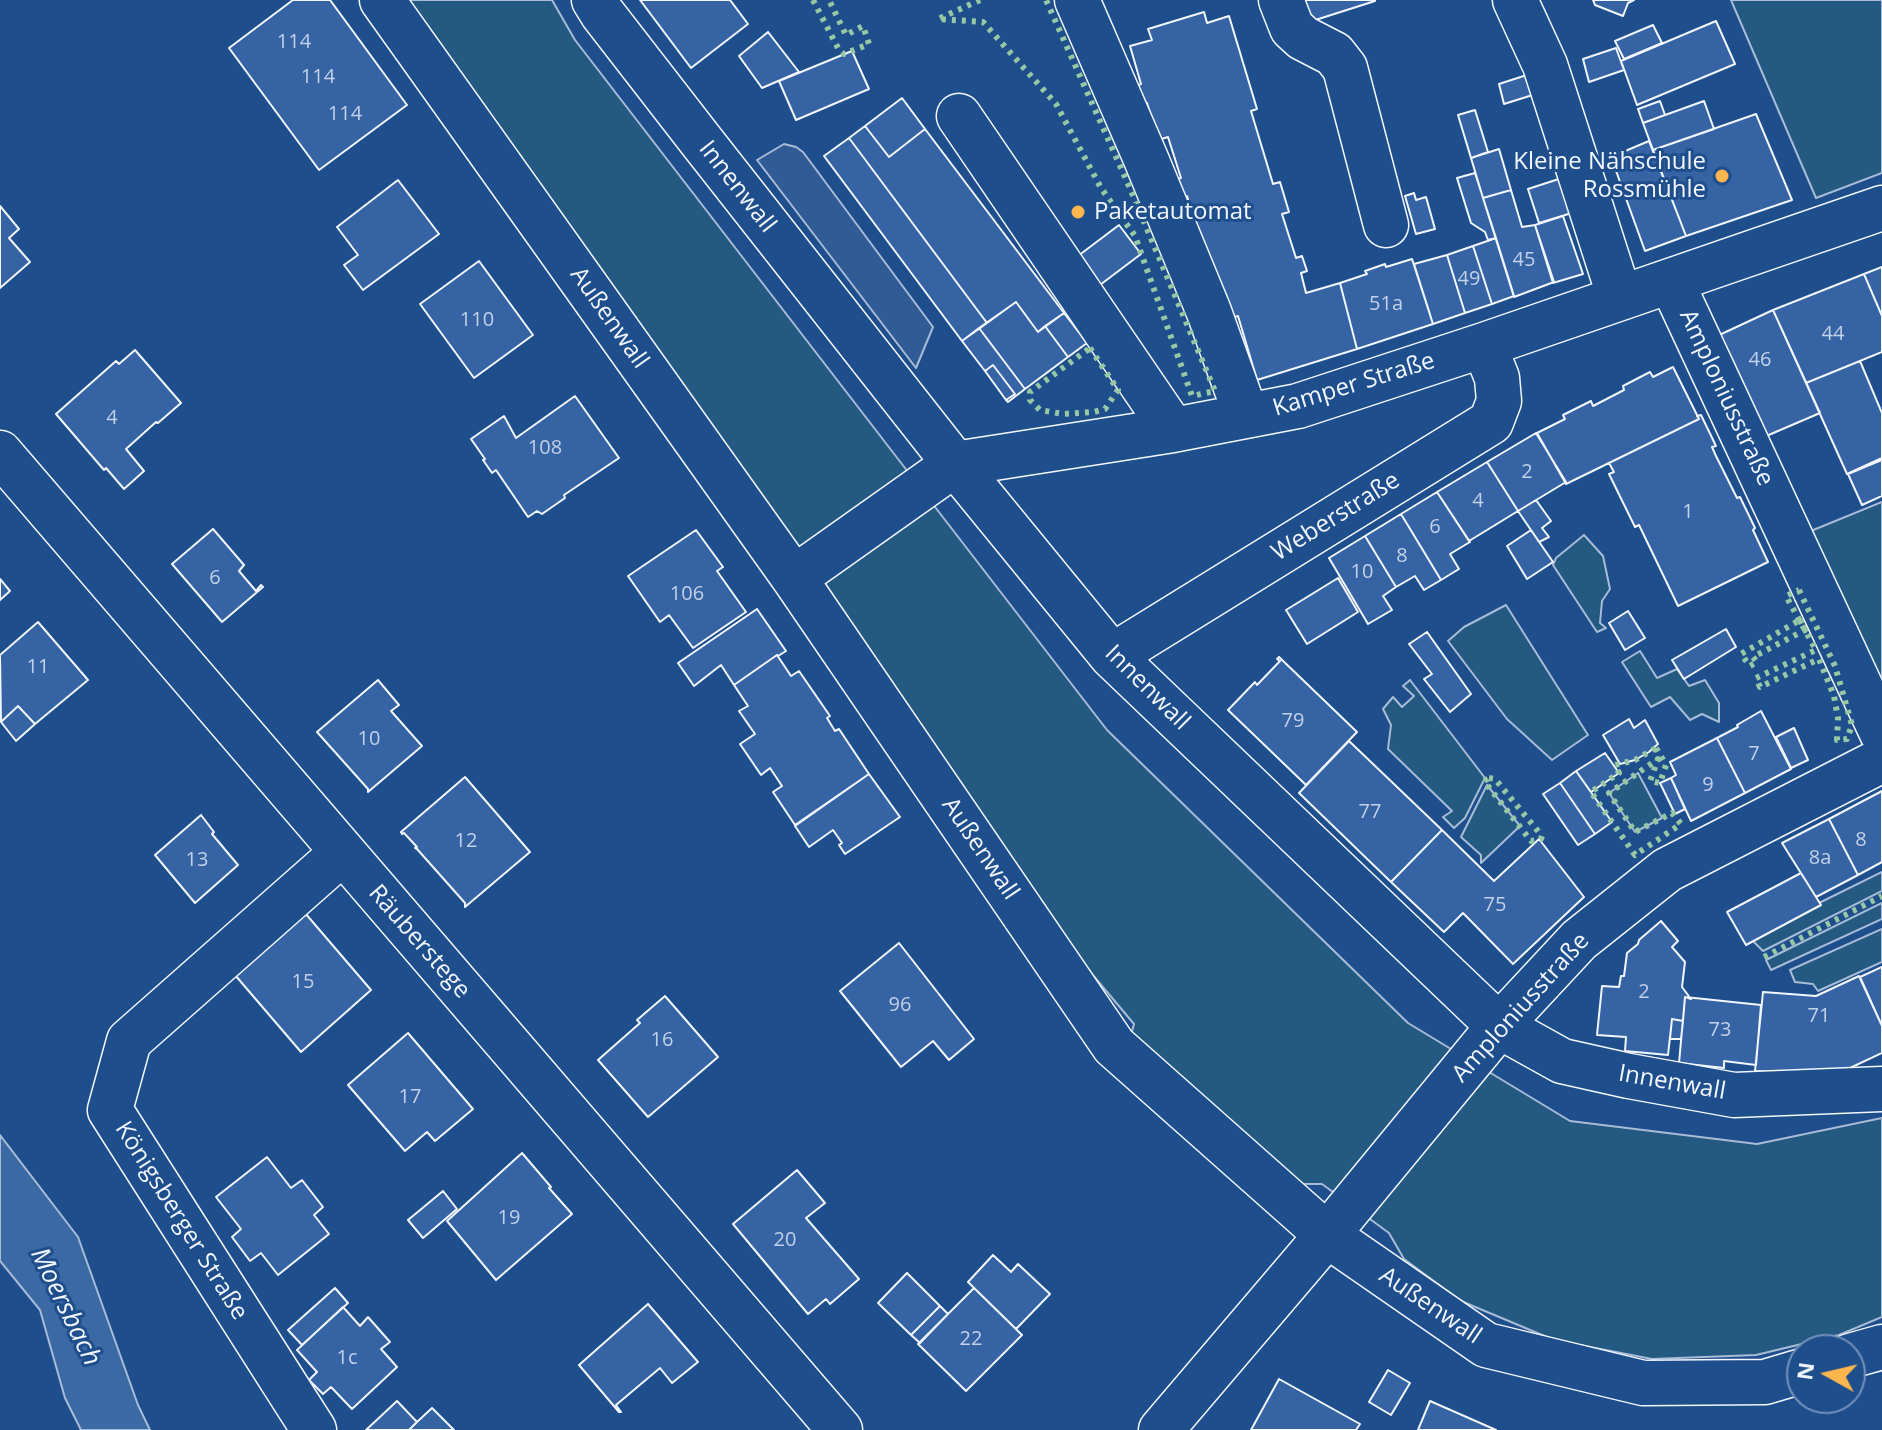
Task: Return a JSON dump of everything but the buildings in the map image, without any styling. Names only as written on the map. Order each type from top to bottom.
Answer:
[{"type":"street","name":"Außenwall","points":[[382,0],[794,578],[1114,1046],[1327,1235],[1486,1345],[1643,1383],[1765,1382],[1786,1376]]},
{"type":"street","name":"Innenwall","points":[[594,0],[955,464],[1112,656],[1499,1026],[1562,1061],[1734,1095],[1882,1089]]},
{"type":"street","points":[[1281,0],[1292,28],[1303,38],[1334,54],[1345,68],[1386,225]]},
{"type":"street","points":[[1515,0],[1545,65],[1620,298]]},
{"type":"street","points":[[1081,1],[1209,312],[1246,415]]},
{"type":"street","points":[[959,116],[1173,430]]},
{"type":"street","name":"Kamper Straße","points":[[794,578],[955,464],[1173,430],[1298,406],[1882,208]]},
{"type":"street","name":"Amploniusstraße","points":[[1671,281],[1882,733]]},
{"type":"street","name":"Weberstraße","points":[[1112,656],[1491,422],[1499,401],[1497,378],[1484,345]]},
{"type":"street","name":"Räuberstege","points":[[0,453],[840,1430]]},
{"type":"street","name":"Amploniusstraße","points":[[1327,1235],[1499,1026],[1579,940],[1667,870],[1882,760]]},
{"type":"street","name":"Königsberger Straße","points":[[314,1430],[110,1110],[129,1041],[342,853]]},
{"type":"street","points":[[1161,1430],[1327,1235]]},
{"type":"shaded area","points":[[399,0],[552,0],[575,40],[1107,730],[1408,1023],[1570,1121],[1757,1144],[1882,1118],[1882,1317],[1841,1334],[1786,1334],[1786,1348],[1756,1355],[1652,1359],[1554,1340],[1461,1301],[1404,1259],[1389,1233],[1322,1184],[1298,1184],[1129,1042],[1134,1024],[1081,961]]},
{"type":"shaded area","points":[[1731,0],[1882,0],[1882,173],[1816,198]]},
{"type":"shaded area","points":[[784,144],[803,152],[933,327],[916,368],[757,160]]},
{"type":"shaded area","points":[[1882,502],[1882,681],[1806,533]]},
{"type":"shaded area","points":[[1584,535],[1603,556],[1610,589],[1602,601],[1600,623],[1606,628],[1597,632],[1553,565],[1556,558]]},
{"type":"shaded area","points":[[1506,605],[1588,735],[1552,760],[1507,719],[1448,641],[1464,627]]},
{"type":"shaded area","points":[[1640,651],[1657,678],[1677,669],[1689,686],[1705,680],[1719,703],[1719,722],[1702,714],[1690,720],[1670,697],[1651,707],[1622,662]]},
{"type":"shaded area","points":[[1410,680],[1485,778],[1465,818],[1454,828],[1443,817],[1452,811],[1388,749],[1391,725],[1383,709],[1393,697],[1402,707],[1414,696],[1403,686]]},
{"type":"shaded area","points":[[1638,773],[1662,818],[1635,832],[1609,793]]},
{"type":"shaded area","points":[[1487,785],[1520,826],[1481,863],[1481,855],[1461,837]]},
{"type":"shaded area","points":[[1882,872],[1882,891],[1763,951],[1753,941],[1819,903]]},
{"type":"shaded area","points":[[1882,903],[1882,919],[1771,970],[1766,960]]},
{"type":"shaded area","points":[[1882,929],[1882,962],[1818,991],[1813,984],[1795,982],[1790,970]]},
{"type":"water","name":"Moersbach","points":[[0,1135],[78,1237],[138,1405],[150,1430],[81,1430],[65,1398],[40,1310],[0,1261]]},
{"type":"hedge","points":[[813,0],[844,54],[869,44],[863,26],[846,35],[829,0]]},
{"type":"hedge","points":[[980,0],[938,19],[983,22],[1056,104],[1101,188],[1135,236],[1192,396],[1215,391],[1046,0]]},
{"type":"hedge","points":[[1090,348],[1118,390],[1105,409],[1063,414],[1040,410],[1030,400],[1030,392],[1090,348]]},
{"type":"hedge","points":[[1799,590],[1835,666],[1852,725],[1847,739],[1837,740],[1838,718],[1834,696],[1819,659],[1760,687],[1756,678],[1816,650],[1786,596],[1799,590]]},
{"type":"hedge","points":[[1800,620],[1805,630],[1753,657],[1757,662],[1750,666],[1741,654],[1800,620]]},
{"type":"hedge","points":[[1656,748],[1666,765],[1660,783],[1650,781],[1658,759],[1609,793],[1635,832],[1672,813],[1681,824],[1635,855],[1591,792],[1619,773],[1615,765],[1635,760],[1656,748]]},
{"type":"hedge","points":[[1489,778],[1495,779],[1542,836],[1541,839],[1531,841],[1484,781],[1489,778]]},
{"type":"hedge","points":[[1764,957],[1882,896]]},
{"type":"place","name":"Kleine Nähschule Rossmühle","points":[[1722,176]]},
{"type":"place","name":"Paketautomat","points":[[1078,212]]}]
